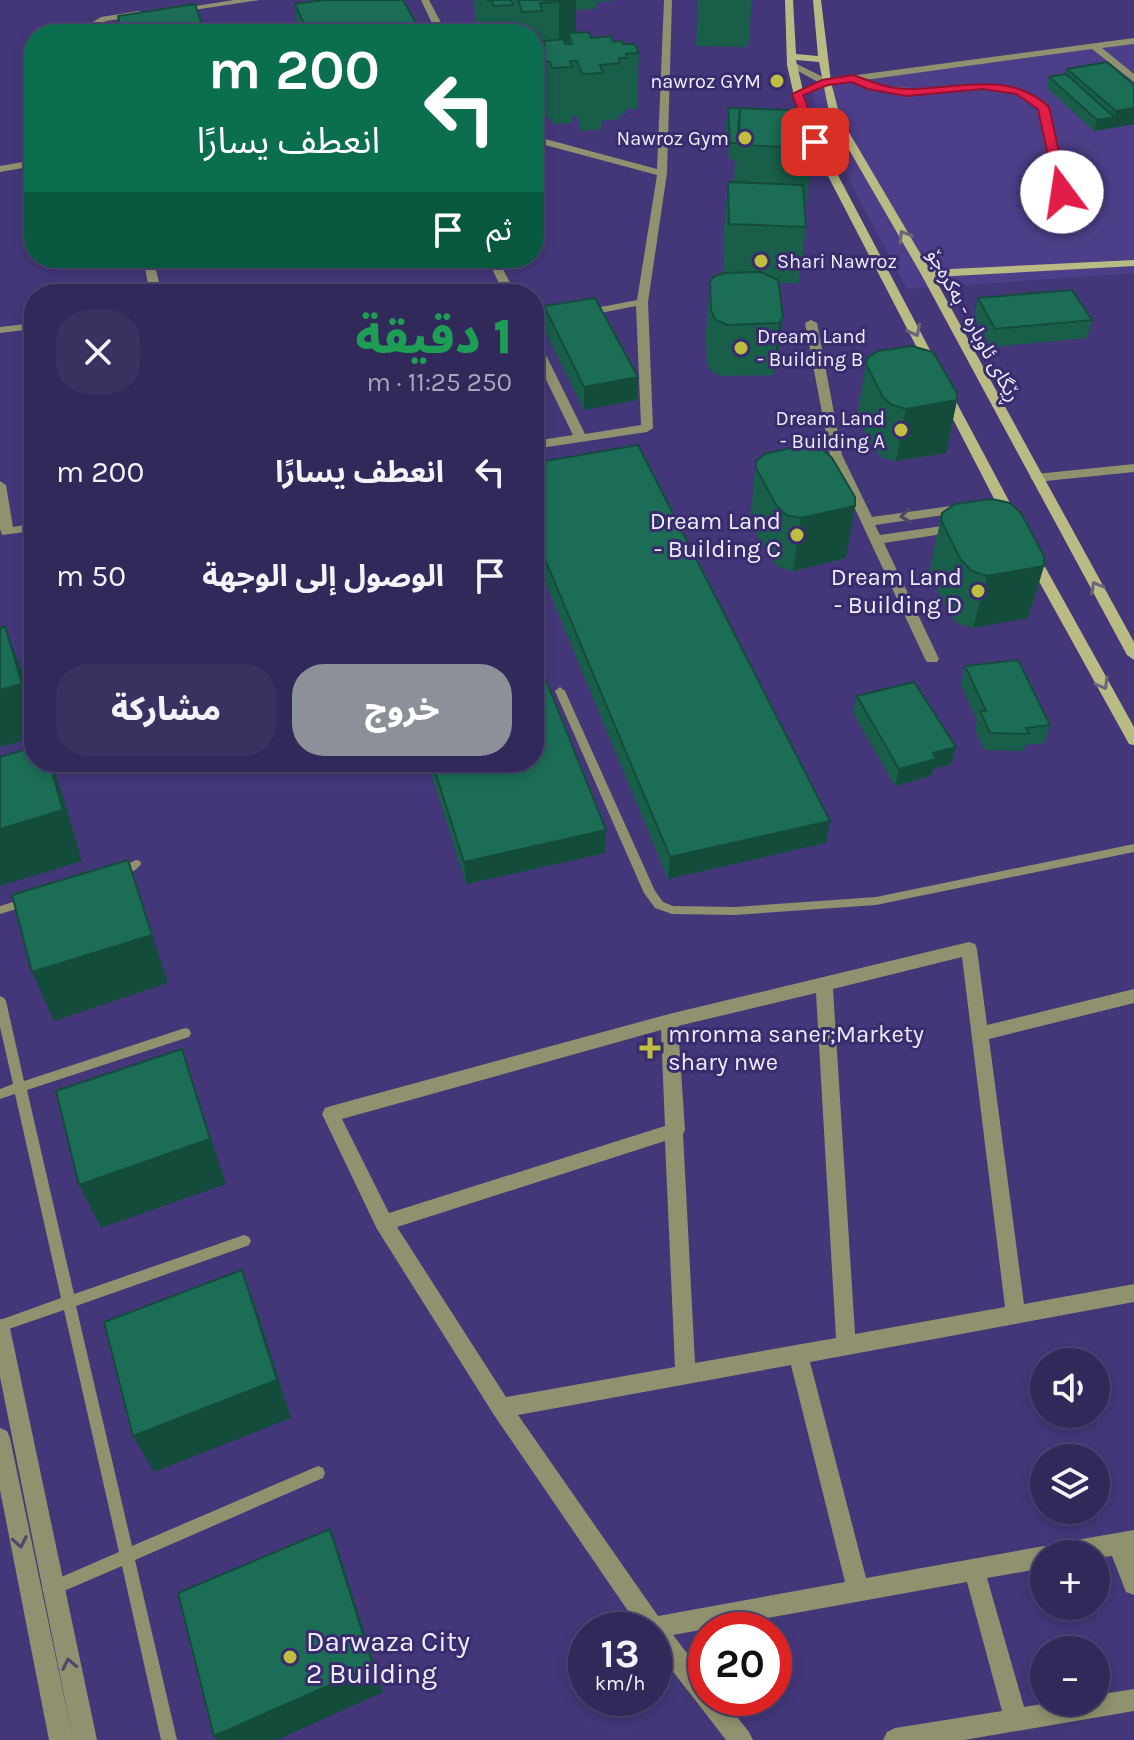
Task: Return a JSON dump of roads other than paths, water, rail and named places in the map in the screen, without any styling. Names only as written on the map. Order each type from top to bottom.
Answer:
[{"type":"main road","points":[[789,0],[797,94],[815,142],[1020,534]]},
{"type":"main road","name":"ڕێگای ئاوبارە - بەکرەجۆ","points":[[817,0],[826,82],[822,103],[927,274],[1134,655]]},
{"type":"main road","points":[[792,61],[823,59]]},
{"type":"main road","points":[[800,105],[822,103]]},
{"type":"main road","points":[[927,274],[1134,263]]},
{"type":"main road","points":[[1027,547],[1134,740]]},
{"type":"street","points":[[165,11],[256,0]]},
{"type":"street","points":[[425,0],[437,24]]},
{"type":"street","points":[[544,444],[647,428],[642,302],[662,173],[668,0]]},
{"type":"street","points":[[95,24],[104,19],[150,13]]},
{"type":"street","points":[[797,94],[826,82],[1134,41]]},
{"type":"street","points":[[1095,47],[1134,79]]},
{"type":"street","points":[[792,61],[826,82]]},
{"type":"street","points":[[544,142],[662,173]]},
{"type":"street","points":[[0,169],[24,165]]},
{"type":"street","points":[[544,321],[642,302]]},
{"type":"street","points":[[811,323],[836,455],[932,659]]},
{"type":"street","points":[[0,330],[24,327]]},
{"type":"street","points":[[544,363],[581,438]]},
{"type":"street","points":[[1036,478],[1134,468]]},
{"type":"street","points":[[0,485],[7,532],[24,529]]},
{"type":"street","points":[[866,522],[1002,503]]},
{"type":"street","points":[[997,522],[1012,520]]},
{"type":"street","points":[[874,540],[966,527]]},
{"type":"street","points":[[642,1612],[501,1408],[384,1223],[331,1114],[669,1021],[969,949],[1016,1314]]},
{"type":"street","points":[[824,985],[846,1345]]},
{"type":"street","points":[[982,1034],[1134,996]]},
{"type":"street","points":[[669,1021],[685,1374]]},
{"type":"street","points":[[384,1223],[676,1130]]},
{"type":"street","points":[[501,1408],[1134,1293]]},
{"type":"street","points":[[0,1327],[85,1740]]},
{"type":"street","points":[[798,1354],[858,1589]]},
{"type":"street","points":[[1,1451],[61,1740]]},
{"type":"street","points":[[1126,1542],[1134,1584]]},
{"type":"street","points":[[672,1624],[1030,1559]]},
{"type":"street","points":[[974,1569],[1016,1720]]},
{"type":"street","points":[[672,1652],[688,1673]]},
{"type":"street","points":[[895,1740],[1134,1700]]},
{"type":"street","points":[[722,1716],[741,1740]]},
{"type":"lane","points":[[853,78],[872,87],[906,93],[983,86],[1020,92],[1044,107],[1062,192]]},
{"type":"lane","points":[[560,691],[650,893],[659,905],[672,910],[735,911],[876,901],[1134,848]]},
{"type":"lane","points":[[103,879],[136,864]]},
{"type":"lane","points":[[0,910],[44,897]]},
{"type":"lane","points":[[0,1001],[169,1740]]},
{"type":"lane","points":[[0,1094],[185,1033]]},
{"type":"lane","points":[[0,1327],[244,1241]]},
{"type":"lane","points":[[31,1597],[318,1473]]},
{"type":"place","name":"nawroz GYM","points":[[777,81]]},
{"type":"place","name":"Nawroz Gym","points":[[745,138]]},
{"type":"place","name":"Shari Nawroz","points":[[761,261]]},
{"type":"place","name":"Dream Land - Building B","points":[[741,348]]},
{"type":"place","name":"Dream Land - Building A","points":[[901,430]]},
{"type":"place","name":"Dream Land - Building C","points":[[797,535]]},
{"type":"place","name":"Dream Land - Building D","points":[[978,591]]},
{"type":"place","name":"mronma saner;Markety shary nwe","points":[[650,1048]]},
{"type":"place","name":"Darwaza City 2 Building","points":[[290,1657]]}]
